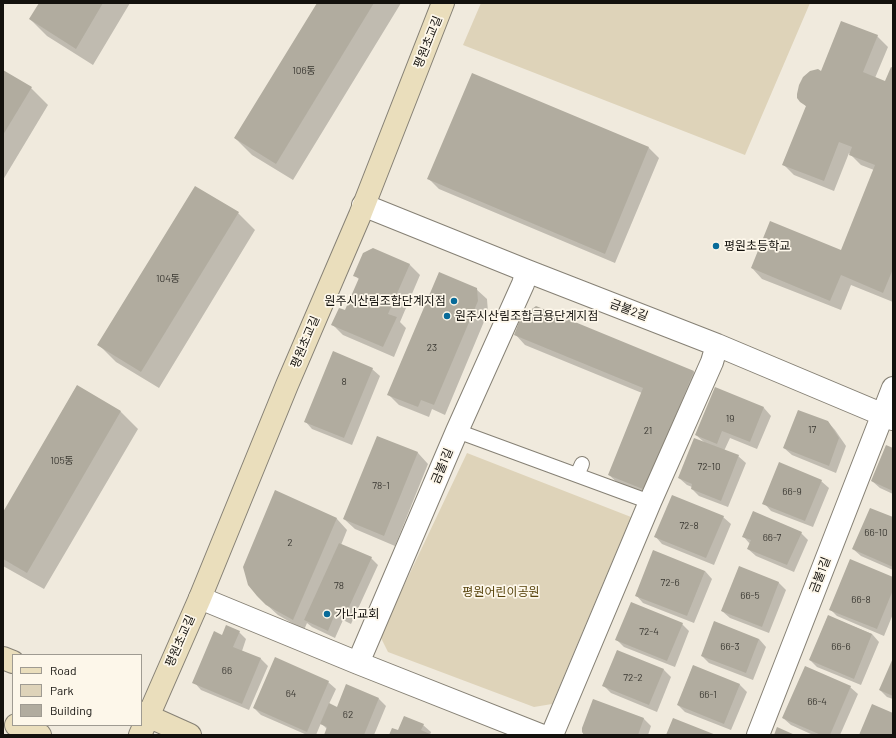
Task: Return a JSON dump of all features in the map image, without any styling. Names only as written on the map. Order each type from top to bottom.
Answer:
[{"type":"street","name":"평원초교길","points":[[143,721],[200,598],[363,205],[443,3]]},
{"type":"street","name":"금불2길","points":[[363,205],[717,345],[887,417]]},
{"type":"street","name":"금불1길","points":[[358,663],[457,431],[523,284],[527,271]]},
{"type":"street","points":[[552,735],[650,502],[712,362],[717,345]]},
{"type":"street","name":"금불1길","points":[[758,735],[887,417],[893,388]]},
{"type":"street","points":[[200,598],[358,663],[540,735]]},
{"type":"street","points":[[143,721],[190,735]]},
{"type":"street","points":[[18,726],[40,735]]},
{"type":"lane","points":[[457,431],[579,470],[650,502]]},
{"type":"green space","points":[[481,3],[810,3],[745,155],[463,45]]},
{"type":"green space","name":"평원어린이공원","points":[[467,453],[631,517],[552,704],[534,707],[388,652],[380,636]]},
{"type":"building","points":[[39,3],[103,3],[76,49],[29,19]]},
{"type":"building","points":[[317,3],[374,3],[276,164],[234,138]]},
{"type":"building","points":[[841,21],[878,35],[863,72],[885,81],[891,67],[893,68],[893,269],[883,293],[841,275],[830,301],[751,268],[770,221],[841,250],[875,165],[849,155],[852,147],[839,142],[824,181],[782,165],[806,106],[797,98],[799,85],[803,77],[810,71],[818,69],[821,71]]},
{"type":"building","points":[[3,70],[32,87],[3,135]]},
{"type":"building","points":[[472,73],[649,147],[605,254],[427,179]]},
{"type":"building","points":[[195,186],[239,212],[141,372],[97,345]]},
{"type":"building","points":[[373,248],[410,264],[388,314],[397,317],[383,347],[331,325],[339,308],[345,310],[359,278],[353,276],[363,253]]},
{"type":"building","points":[[439,272],[477,288],[478,301],[434,405],[421,400],[418,407],[387,395]]},
{"type":"building","points":[[536,306],[694,371],[645,490],[608,475],[643,388],[514,335],[521,317]]},
{"type":"building","points":[[333,351],[373,368],[344,438],[304,422]]},
{"type":"building","points":[[77,385],[121,411],[27,573],[3,559],[3,512]]},
{"type":"building","points":[[715,387],[764,407],[750,442],[722,431],[717,444],[695,435]]},
{"type":"building","points":[[798,410],[828,421],[839,438],[829,466],[783,448]]},
{"type":"building","points":[[377,436],[418,452],[384,536],[343,519]]},
{"type":"building","points":[[694,438],[739,455],[721,501],[691,489],[692,484],[678,478]]},
{"type":"building","points":[[886,445],[893,448],[893,491],[871,481]]},
{"type":"building","points":[[779,462],[822,480],[805,521],[762,504]]},
{"type":"building","points":[[275,490],[337,518],[293,620],[266,605],[257,596],[248,585],[243,567]]},
{"type":"building","points":[[672,495],[724,516],[706,558],[654,537]]},
{"type":"building","points":[[870,508],[893,517],[893,567],[852,549]]},
{"type":"building","points":[[753,511],[802,532],[787,565],[747,549],[751,540],[742,537]]},
{"type":"building","points":[[339,543],[372,557],[344,618],[335,614],[328,631],[304,620]]},
{"type":"building","points":[[653,550],[705,571],[687,616],[635,596]]},
{"type":"building","points":[[850,559],[893,577],[893,590],[877,629],[829,610]]},
{"type":"building","points":[[739,566],[779,582],[762,627],[721,611]]},
{"type":"building","points":[[631,602],[683,623],[667,661],[615,640]]},
{"type":"building","points":[[828,615],[872,634],[854,679],[809,660]]},
{"type":"building","points":[[714,621],[759,639],[746,673],[701,656]]},
{"type":"building","points":[[226,625],[240,631],[233,647],[261,658],[242,704],[192,683],[214,631],[222,635]]},
{"type":"building","points":[[617,650],[664,669],[649,705],[602,686]]},
{"type":"building","points":[[275,657],[329,681],[307,732],[253,708]]},
{"type":"building","points":[[893,658],[893,696],[879,690]]},
{"type":"building","points":[[693,665],[740,684],[724,724],[677,705]]},
{"type":"building","points":[[805,666],[851,686],[830,735],[821,735],[782,718]]},
{"type":"building","points":[[346,684],[379,698],[364,735],[324,735],[327,727],[320,724],[329,703],[337,707]]},
{"type":"building","points":[[593,699],[644,718],[638,735],[584,735],[582,728]]},
{"type":"building","points":[[872,704],[893,713],[893,735],[859,735]]},
{"type":"building","points":[[404,716],[424,724],[421,730],[432,735],[389,735],[392,728],[398,730]]},
{"type":"building","points":[[673,718],[716,735],[666,735]]},
{"type":"building","points":[[777,727],[795,735],[774,735]]},
{"type":"place","name":"평원초등학교","points":[[716,246]]},
{"type":"place","name":"원주시산림조합단계지점","points":[[454,301]]},
{"type":"place","name":"원주시산림조합금용단계지점","points":[[447,316]]},
{"type":"place","name":"가나교회","points":[[327,614]]}]
